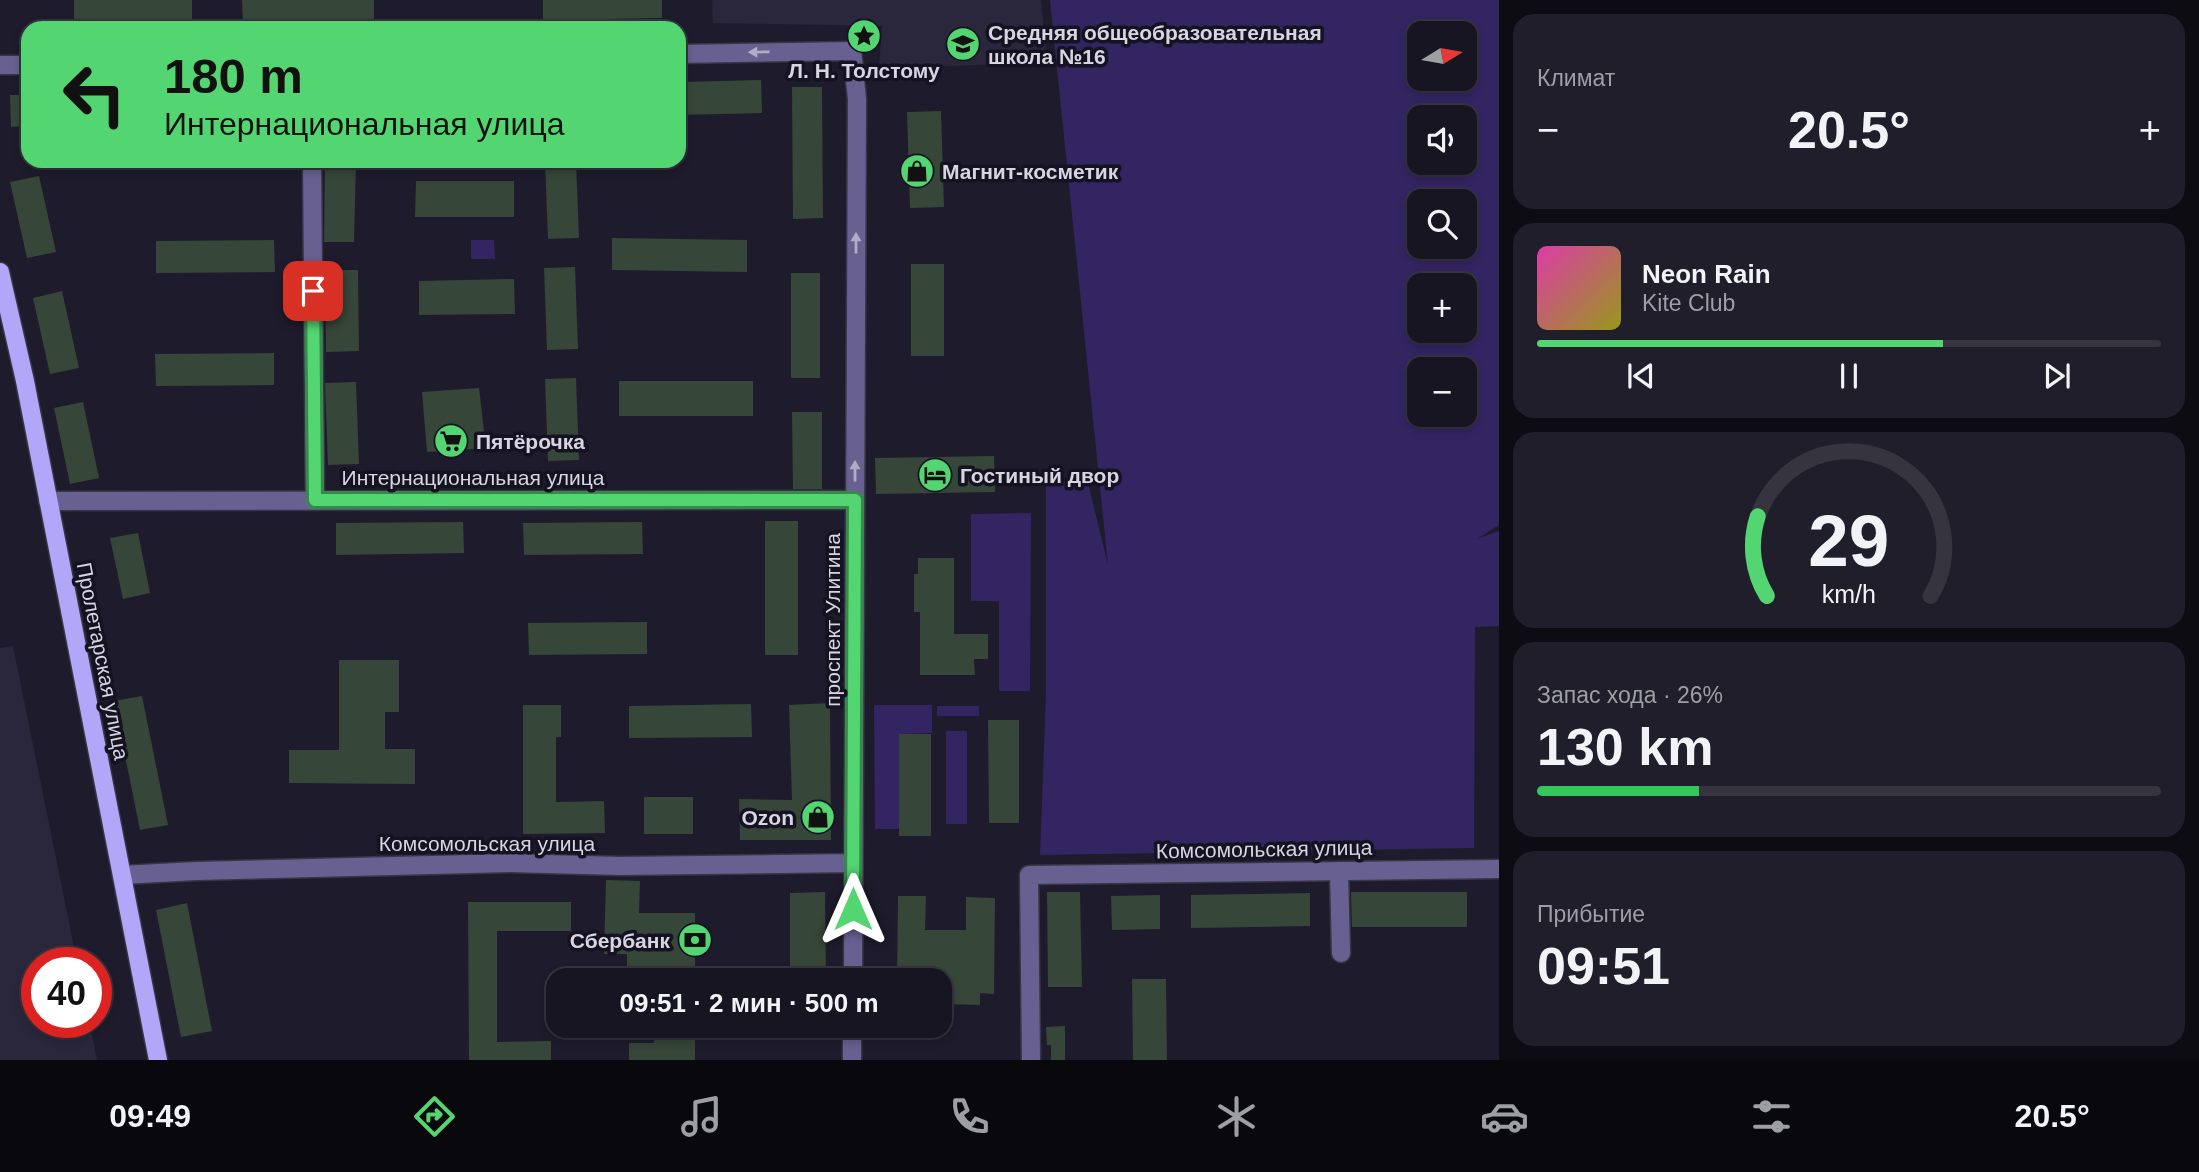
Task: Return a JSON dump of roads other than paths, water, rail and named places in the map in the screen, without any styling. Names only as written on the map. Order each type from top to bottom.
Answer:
[{"type":"main road","name":"Пролетарская улица","points":[[0,272],[25,381],[158,1060]]},
{"type":"street","name":"проспект Улитина","points":[[686,54],[852,51],[857,99],[852,968]]},
{"type":"street","points":[[0,65],[21,65]]},
{"type":"street","points":[[312,168],[315,500]]},
{"type":"street","name":"Интернациональная улица","points":[[48,501],[855,500]]},
{"type":"street","name":"Комсомольская улица","points":[[122,875],[510,863],[634,866],[853,863]]},
{"type":"street","name":"Комсомольская улица","points":[[1031,1060],[1029,875],[1499,869]]},
{"type":"street","points":[[1339,871],[1341,953]]},
{"type":"street","points":[[852,1038],[852,1060]]},
{"type":"place","name":"Л. Н. Толстому","points":[[864,36]]},
{"type":"place","name":"Средняя общеобразовательная школа №16","points":[[963,44]]},
{"type":"place","name":"Магнит-косметик","points":[[917,171]]},
{"type":"place","name":"Пятёрочка","points":[[451,441]]},
{"type":"place","name":"Гостиный двор","points":[[935,475]]},
{"type":"place","name":"Ozon","points":[[818,817]]},
{"type":"place","name":"Сбербанк","points":[[695,940]]}]
